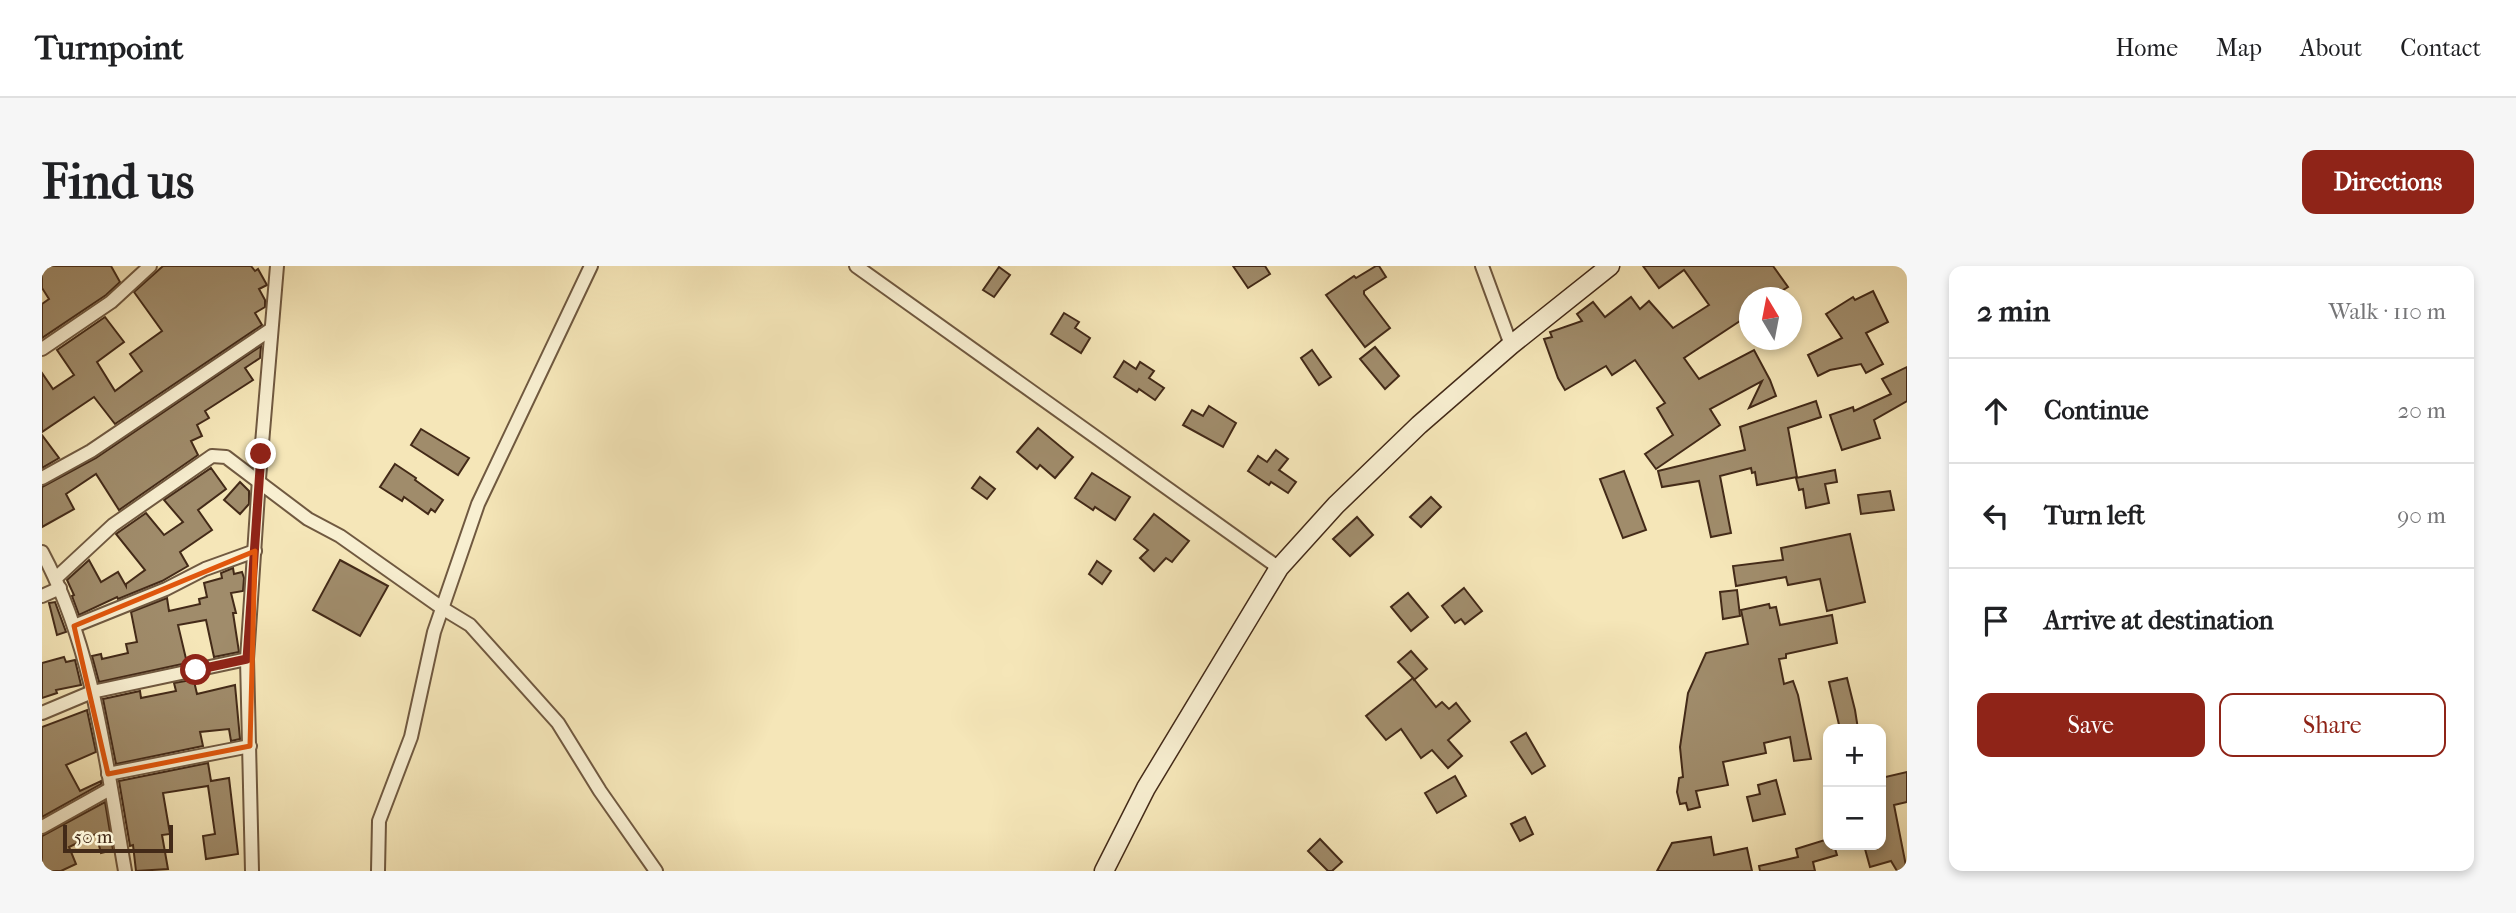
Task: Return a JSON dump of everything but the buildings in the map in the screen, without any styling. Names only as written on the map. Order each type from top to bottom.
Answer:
[{"type":"street","points":[[42,349],[111,302],[150,266]]},
{"type":"street","points":[[252,871],[247,659],[276,266]]},
{"type":"street","points":[[378,871],[379,821],[411,737],[433,632],[478,504],[592,266]]},
{"type":"street","points":[[856,266],[1279,568]]},
{"type":"street","points":[[1482,266],[1511,345]]},
{"type":"street","points":[[1104,871],[1146,788],[1279,568],[1336,505],[1409,434],[1511,345],[1610,266]]},
{"type":"street","points":[[42,478],[91,451],[270,330]]},
{"type":"street","points":[[42,596],[58,583],[113,525],[212,456],[226,457],[259,479],[308,519],[340,536],[470,625],[549,711],[656,871]]},
{"type":"street","points":[[74,626],[166,589],[205,569],[254,551]]},
{"type":"street","points":[[42,552],[58,583],[84,655],[125,871]]},
{"type":"street","points":[[42,713],[92,692],[247,659]]},
{"type":"street","points":[[108,774],[250,746]]},
{"type":"street","points":[[42,827],[110,789]]},
{"type":"highlighted area","points":[[255,551],[250,746],[108,774],[74,626]]},
{"type":"route","points":[[196,670],[247,659],[261,454]]}]
